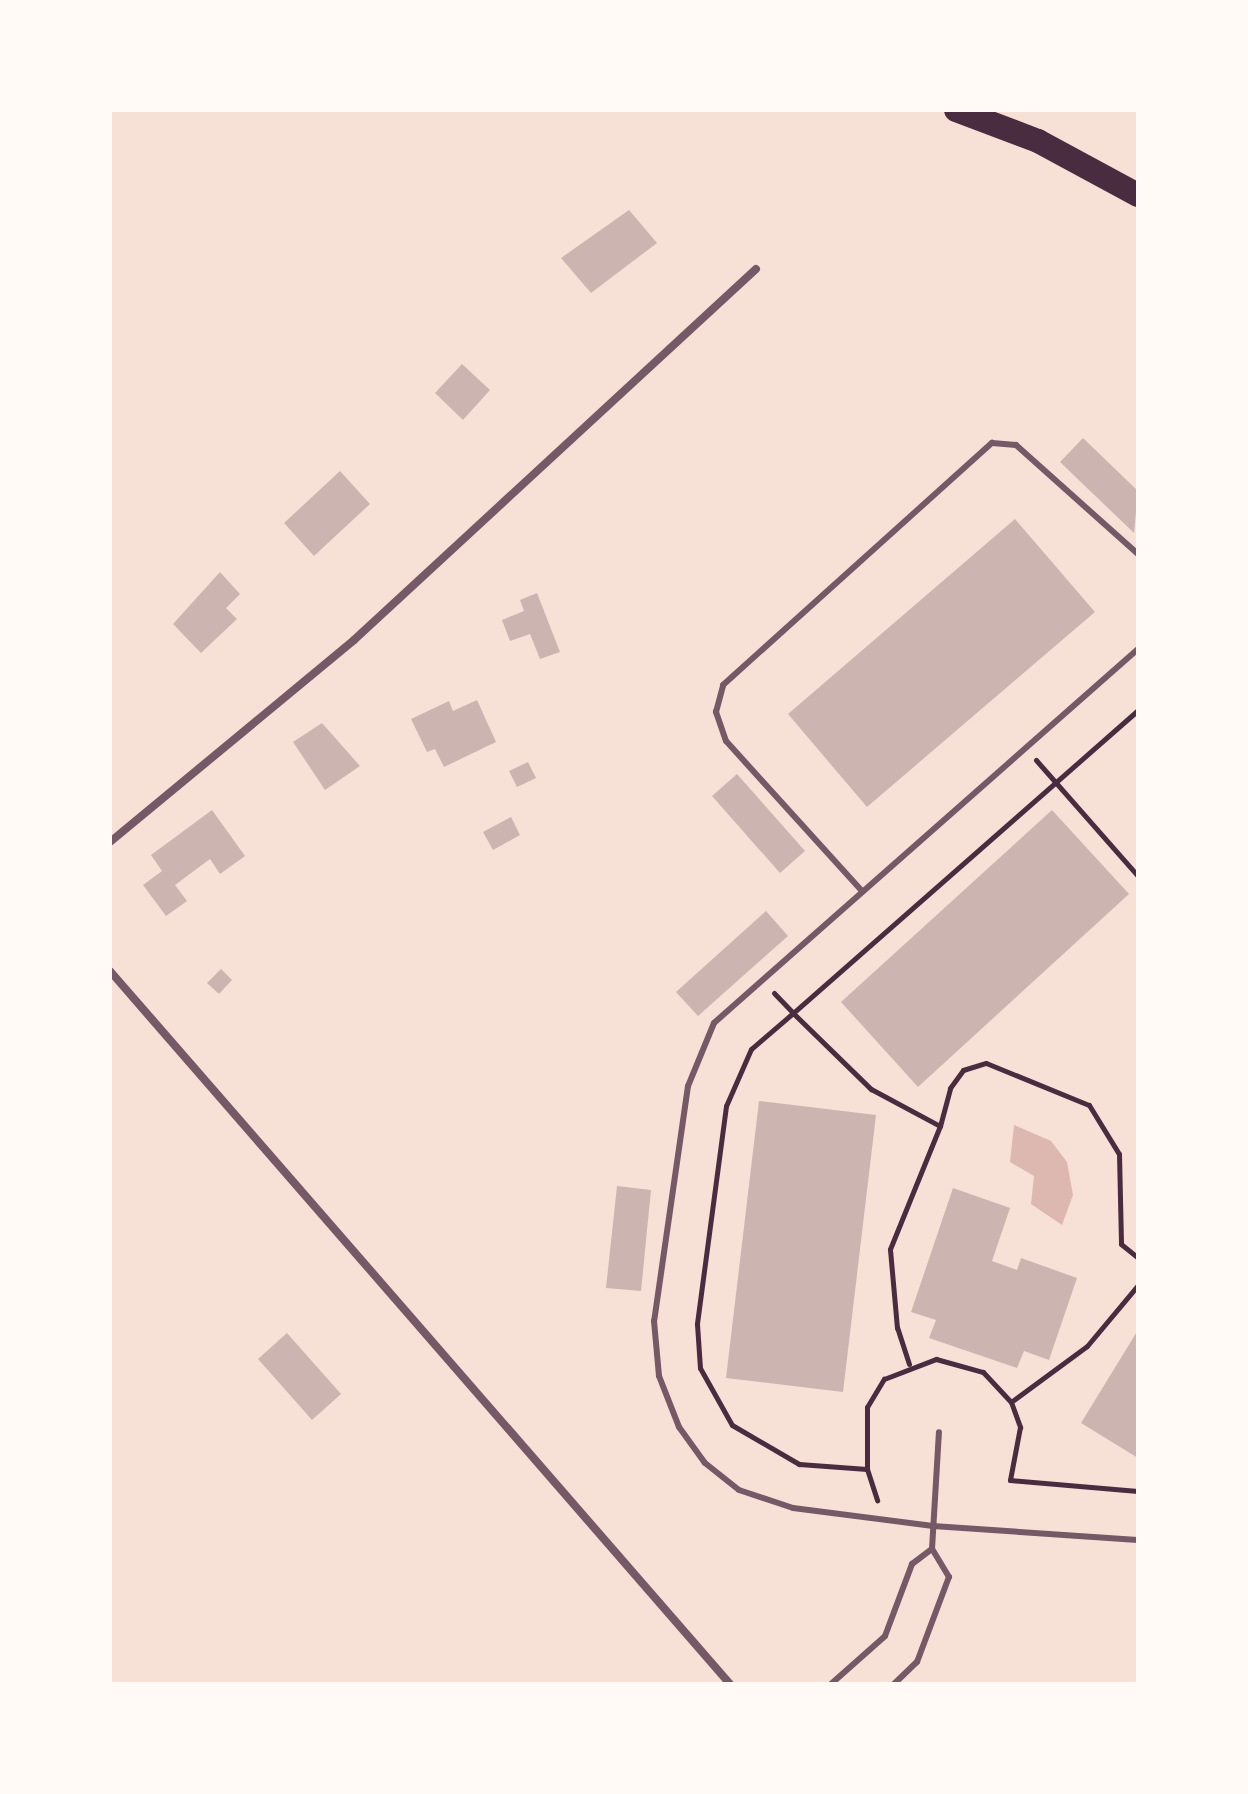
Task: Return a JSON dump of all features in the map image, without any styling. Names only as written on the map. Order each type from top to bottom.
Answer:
[{"type":"highway","points":[[956,110],[1038,141],[1138,195]]},
{"type":"street","points":[[110,842],[354,640],[756,269]]},
{"type":"street","points":[[110,971],[730,1684]]},
{"type":"lane","points":[[862,891],[726,741],[716,712],[723,685],[992,443],[1016,445],[1138,554]]},
{"type":"lane","points":[[1138,649],[714,1023],[688,1086],[654,1321],[659,1376],[679,1427],[705,1463],[739,1490],[793,1508],[877,1519],[933,1526],[1138,1540]]},
{"type":"lane","points":[[894,1684],[917,1662],[949,1577],[932,1549],[939,1432]]},
{"type":"lane","points":[[831,1684],[885,1636],[912,1564],[932,1549]]},
{"type":"path","points":[[867,1469],[799,1464],[732,1425],[700,1368],[697,1324],[726,1106],[751,1049],[1138,710]]},
{"type":"path","points":[[1025,748],[1138,876]]},
{"type":"path","points":[[762,980],[871,1089],[940,1126]]},
{"type":"path","points":[[909,1365],[897,1328],[890,1249],[940,1126],[950,1088],[963,1070],[986,1063],[1089,1105],[1119,1154],[1121,1244],[1138,1258]]},
{"type":"path","points":[[1011,1402],[1087,1346],[1138,1285]]},
{"type":"path","points":[[877,1519],[877,1490],[867,1469],[867,1407],[884,1379],[909,1365],[936,1359],[983,1372],[1011,1402],[1020,1427],[1010,1480],[1138,1491]]},
{"type":"shaded area","points":[[1014,1125],[1051,1141],[1067,1162],[1073,1195],[1062,1225],[1031,1204],[1034,1176],[1010,1162]]},
{"type":"building","points":[[629,210],[657,243],[591,293],[561,258]]},
{"type":"building","points":[[462,364],[490,390],[463,420],[435,393]]},
{"type":"building","points":[[1083,438],[1138,491],[1134,533],[1060,462]]},
{"type":"building","points":[[340,471],[370,504],[314,556],[284,523]]},
{"type":"building","points":[[1015,519],[1095,612],[867,807],[788,714]]},
{"type":"building","points":[[220,572],[240,594],[226,608],[237,619],[201,653],[173,624]]},
{"type":"building","points":[[537,593],[560,652],[540,659],[530,634],[510,641],[502,620],[524,611],[520,600]]},
{"type":"building","points":[[477,700],[496,742],[444,767],[435,749],[427,752],[411,719],[449,701],[453,711]]},
{"type":"building","points":[[322,723],[360,766],[325,790],[293,742]]},
{"type":"building","points":[[528,762],[536,778],[517,787],[509,771]]},
{"type":"building","points":[[737,774],[805,851],[780,873],[712,796]]},
{"type":"building","points":[[212,810],[245,856],[220,874],[210,859],[175,885],[187,901],[166,916],[143,885],[162,871],[151,855]]},
{"type":"building","points":[[1052,810],[1129,894],[918,1087],[841,1002]]},
{"type":"building","points":[[511,817],[520,835],[493,850],[483,832]]},
{"type":"building","points":[[766,911],[788,936],[698,1016],[676,992]]},
{"type":"building","points":[[221,969],[232,980],[219,994],[207,983]]},
{"type":"building","points":[[759,1101],[876,1115],[843,1392],[726,1378]]},
{"type":"building","points":[[617,1186],[651,1190],[641,1291],[606,1288]]},
{"type":"building","points":[[953,1188],[1010,1208],[992,1261],[1017,1270],[1021,1258],[1077,1278],[1049,1360],[1024,1351],[1017,1368],[929,1338],[936,1320],[911,1312]]},
{"type":"building","points":[[1138,1330],[1138,1458],[1081,1423]]},
{"type":"building","points":[[287,1333],[341,1394],[312,1420],[258,1359]]}]
